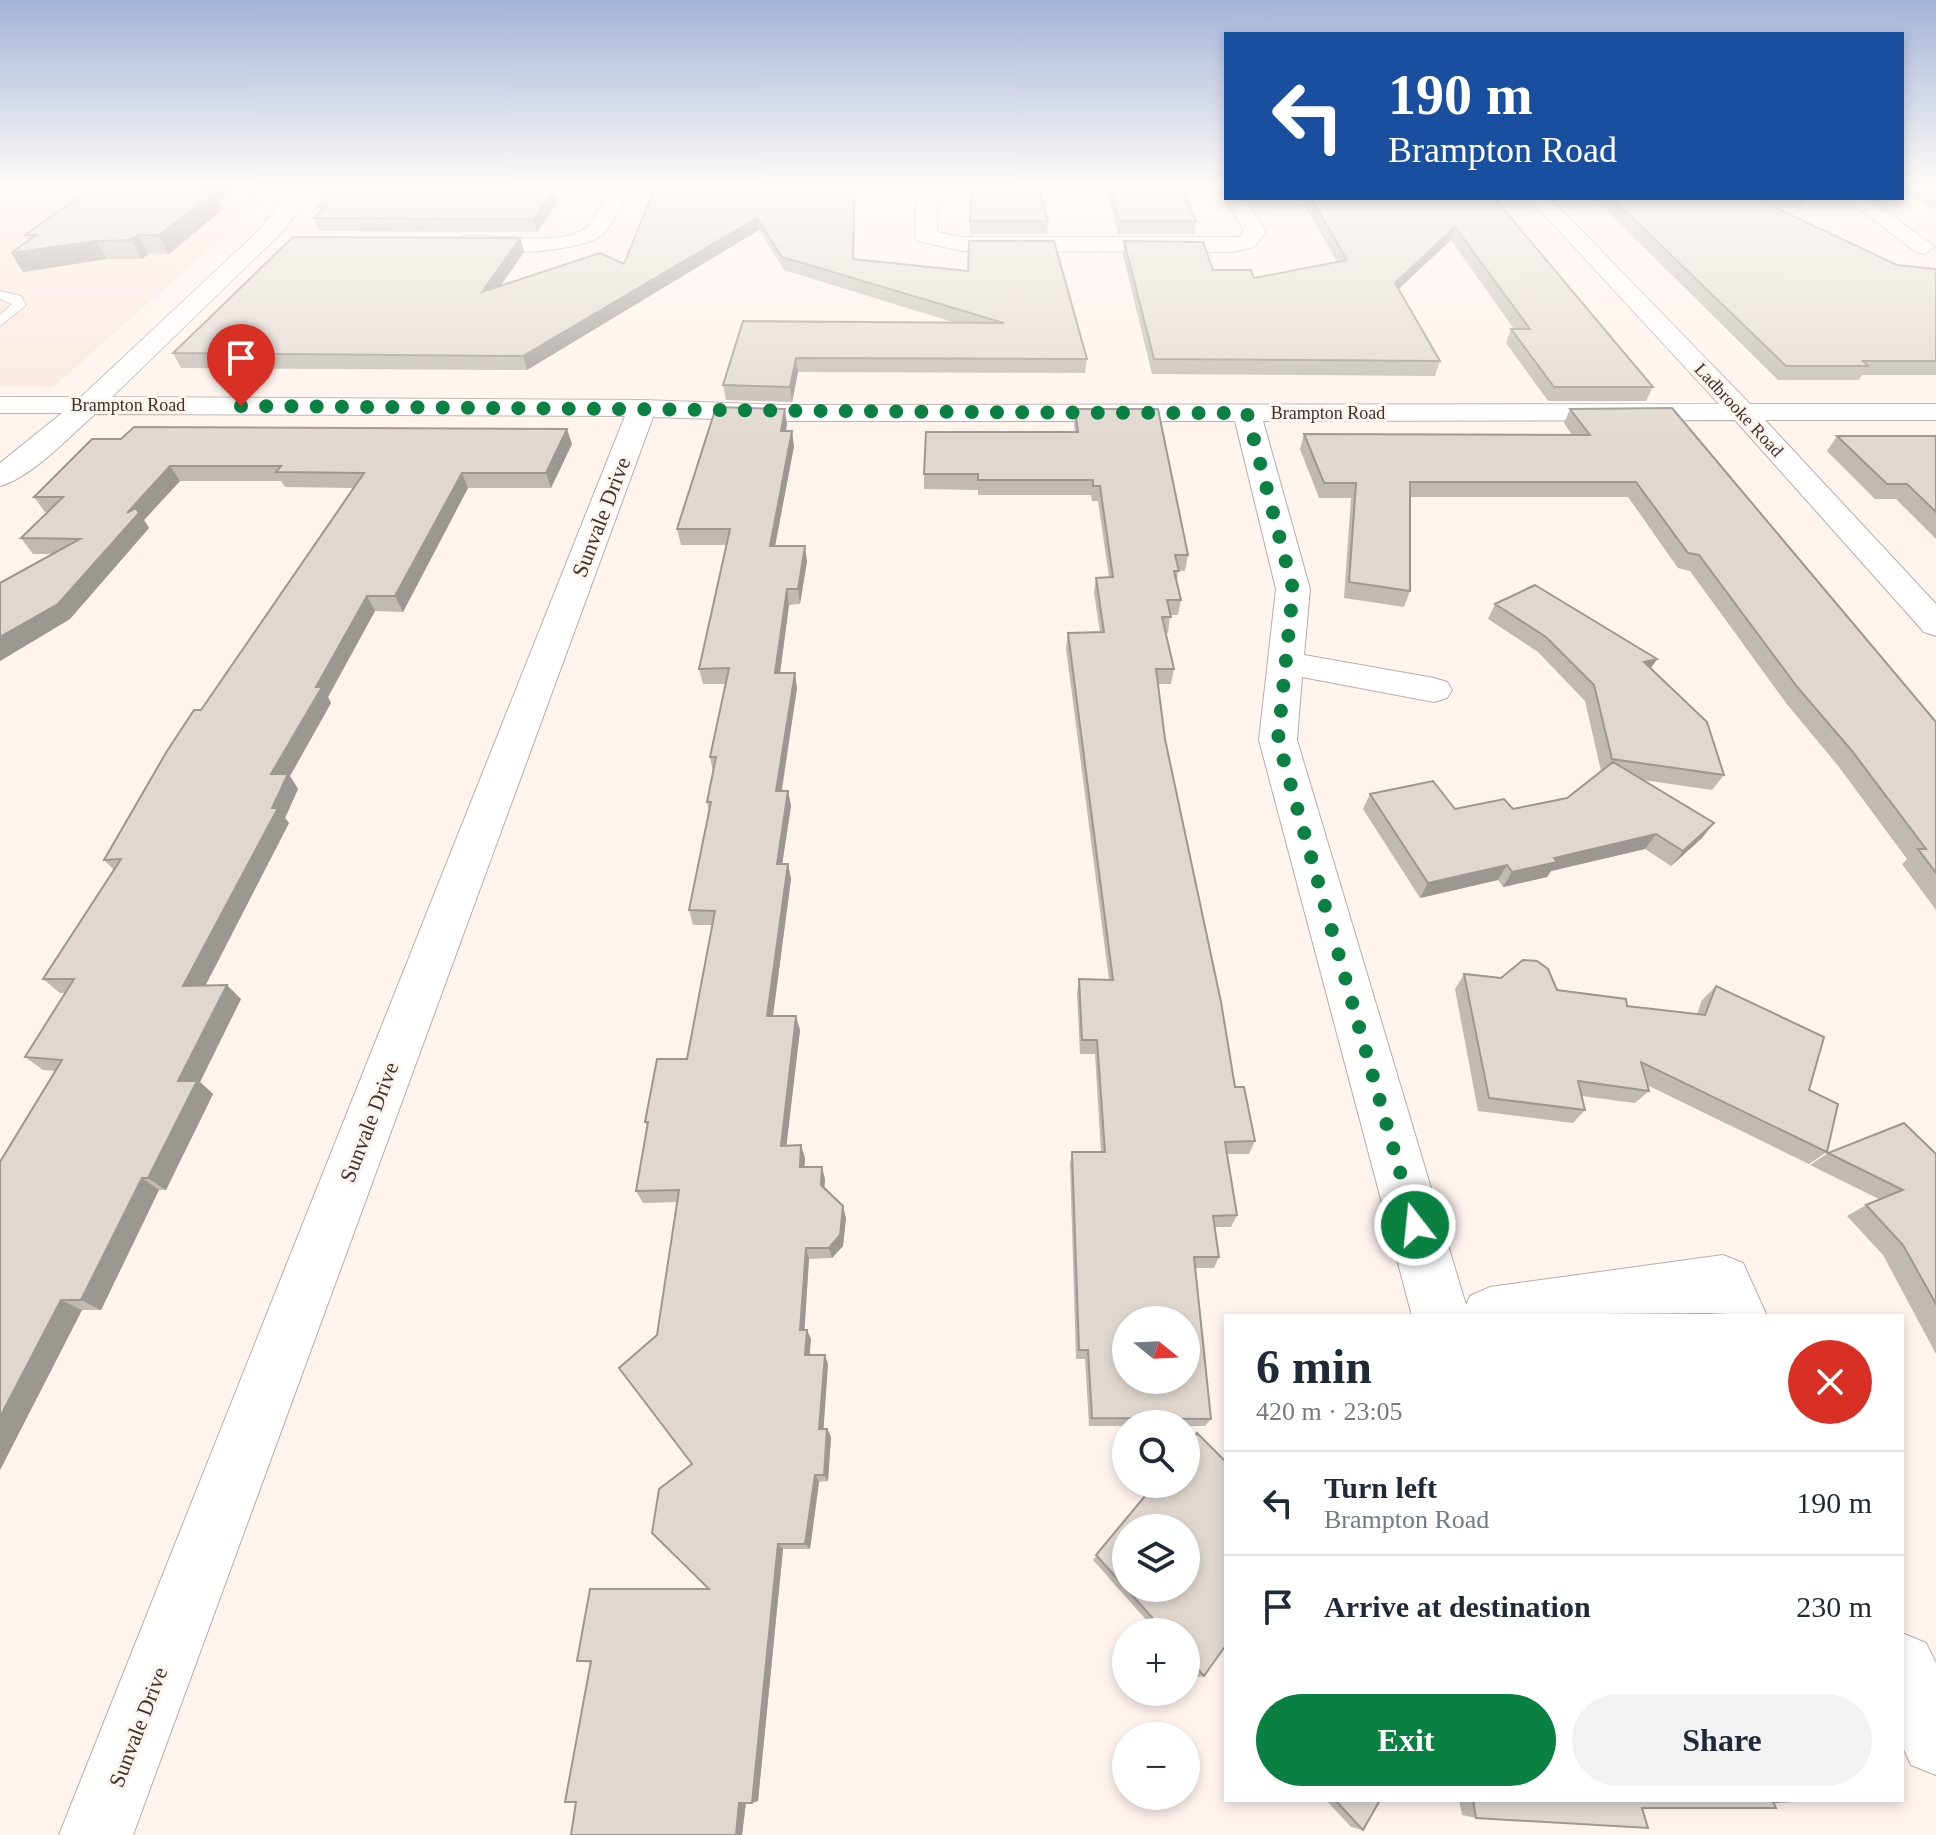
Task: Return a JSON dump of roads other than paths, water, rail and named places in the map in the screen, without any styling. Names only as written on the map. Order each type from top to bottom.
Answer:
[{"type":"street","points":[[0,477],[29,457],[227,271]]},
{"type":"street","name":"Ladbrooke Road","points":[[1608,271],[1936,625]]},
{"type":"street","name":"Brampton Road","points":[[0,405],[642,408],[783,413],[1936,412]]},
{"type":"street","name":"Sunvale Drive","points":[[96,1835],[642,408]]},
{"type":"street","points":[[1247,413],[1293,589],[1278,740],[1440,1314]]},
{"type":"street","points":[[1287,663],[1434,690]]},
{"type":"street","points":[[1504,1314],[1723,1283],[1737,1314]]},
{"type":"street","points":[[1904,1671],[1936,1740]]},
{"type":"lane","points":[[0,295],[16,299],[19,305],[0,322]]}]
